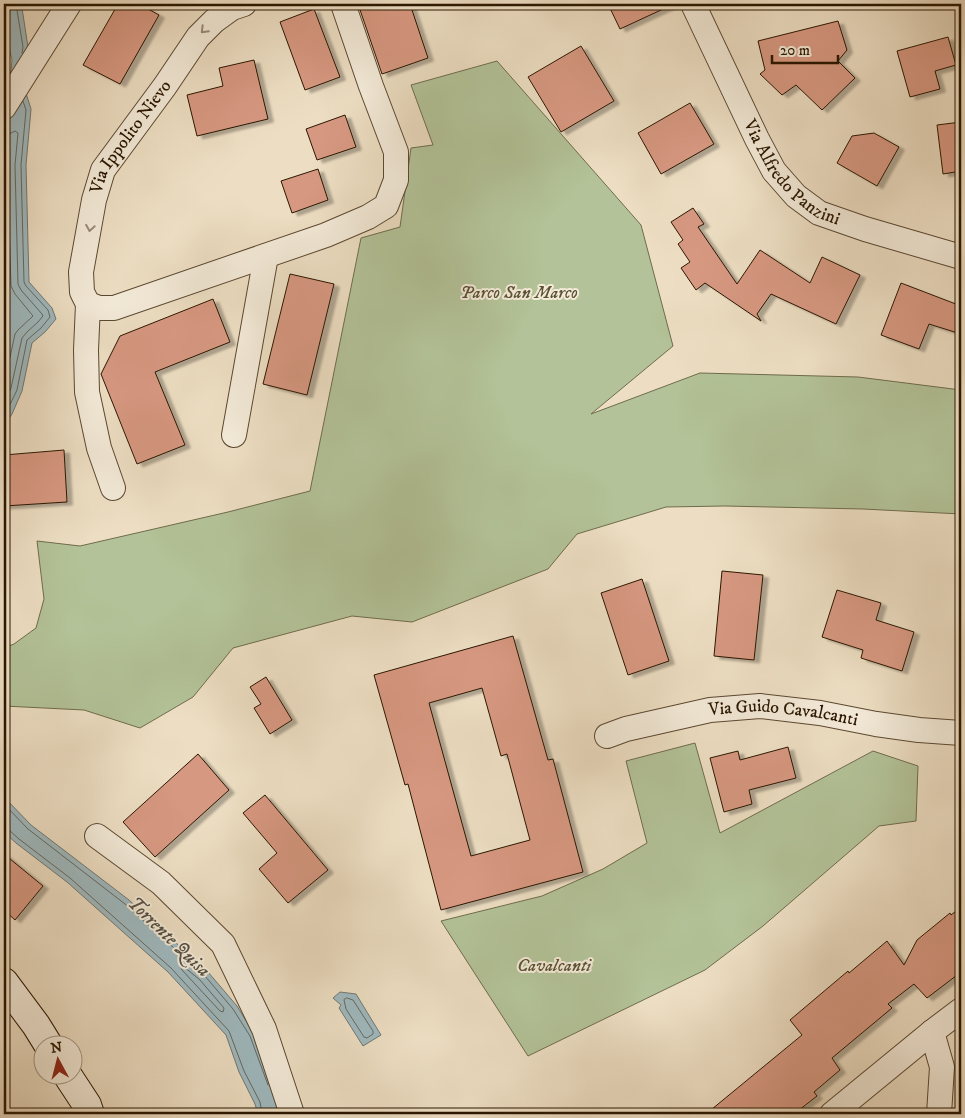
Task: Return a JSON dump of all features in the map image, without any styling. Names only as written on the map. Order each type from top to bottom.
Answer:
[{"type":"main road","points":[[4,982],[42,1035]]},
{"type":"main road","points":[[74,1086],[89,1110]]},
{"type":"street","points":[[4,107],[69,4]]},
{"type":"street","name":"Via Ippolito Nievo","points":[[113,488],[99,448],[88,392],[86,350],[88,304],[82,292],[81,272],[94,200],[103,170],[166,86],[198,37],[214,21],[232,8],[244,4]]},
{"type":"street","points":[[88,304],[99,308],[114,308],[326,235],[368,217],[386,206],[396,180],[396,152],[342,4]]},
{"type":"street","name":"Via Alfredo Panzini","points":[[693,4],[774,171],[796,196],[819,213],[865,230],[961,257]]},
{"type":"street","points":[[234,435],[266,256]]},
{"type":"street","name":"Via Guido Cavalcanti","points":[[607,736],[710,710],[760,706],[820,713],[919,730],[961,733]]},
{"type":"street","points":[[97,836],[161,883],[223,944],[264,1029],[292,1114]]},
{"type":"street","points":[[832,1114],[961,1010]]},
{"type":"street","points":[[932,1032],[942,1067],[939,1114]]},
{"type":"green space","name":"Parco San Marco","points":[[497,61],[641,225],[673,346],[591,414],[700,373],[858,377],[961,390],[961,514],[863,509],[725,506],[666,507],[577,534],[548,569],[412,622],[352,616],[233,648],[193,697],[140,728],[84,710],[4,706],[4,648],[14,644],[36,628],[44,599],[37,541],[80,546],[310,491],[361,238],[400,227],[411,148],[433,145],[411,85]]},
{"type":"green space","name":"Cavalcanti","points":[[695,743],[720,833],[873,751],[918,766],[916,821],[879,826],[763,926],[705,970],[528,1056],[441,921],[542,896],[603,869],[647,843],[626,761]]},
{"type":"water","points":[[4,4],[19,4],[22,8],[28,47],[25,90],[31,109],[26,165],[29,282],[52,308],[56,319],[32,343],[22,391],[12,414],[4,426],[4,147],[12,60],[4,28]]},
{"type":"water","name":"Torrente Quisa","points":[[4,797],[31,825],[129,900],[208,972],[237,1006],[254,1034],[287,1114],[258,1114],[239,1072],[226,1035],[168,972],[67,882],[4,832]]},
{"type":"water","points":[[340,992],[356,994],[381,1035],[363,1046],[339,1008],[341,1005],[333,998]]},
{"type":"building","points":[[118,4],[139,4],[159,15],[120,84],[83,65]]},
{"type":"building","points":[[358,4],[410,4],[428,58],[382,74]]},
{"type":"building","points":[[608,4],[674,4],[620,29]]},
{"type":"building","points":[[314,9],[340,77],[305,90],[280,22]]},
{"type":"building","points":[[838,21],[847,50],[838,61],[855,78],[822,110],[796,85],[782,95],[760,74],[765,70],[758,41]]},
{"type":"building","points":[[948,37],[956,65],[935,71],[940,89],[910,97],[897,51]]},
{"type":"building","points":[[581,46],[614,101],[561,132],[528,77]]},
{"type":"building","points":[[254,60],[268,119],[197,136],[187,95],[223,86],[219,68]]},
{"type":"building","points":[[690,103],[714,144],[661,174],[638,133]]},
{"type":"building","points":[[345,115],[356,147],[317,160],[306,129]]},
{"type":"building","points":[[961,122],[961,171],[943,174],[937,125]]},
{"type":"building","points":[[874,133],[899,147],[877,186],[837,163],[852,136]]},
{"type":"building","points":[[318,169],[328,200],[292,213],[281,181]]},
{"type":"building","points":[[693,208],[704,224],[698,227],[737,284],[760,250],[810,283],[822,257],[860,275],[836,324],[771,294],[757,314],[761,321],[705,283],[696,290],[681,268],[690,262],[678,244],[683,240],[671,222]]},
{"type":"building","points":[[290,274],[334,284],[307,395],[263,384]]},
{"type":"building","points":[[901,283],[961,306],[961,334],[929,324],[919,349],[881,335]]},
{"type":"building","points":[[213,299],[230,342],[155,372],[185,445],[137,464],[101,374],[120,336]]},
{"type":"building","points":[[64,450],[67,502],[4,506],[4,455]]},
{"type":"building","points":[[722,571],[763,575],[754,660],[714,656]]},
{"type":"building","points":[[642,579],[669,661],[628,675],[601,593]]},
{"type":"building","points":[[837,590],[881,603],[876,620],[914,632],[902,671],[861,658],[863,650],[822,637]]},
{"type":"building","points":[[513,636],[548,760],[553,759],[583,872],[441,910],[408,784],[405,785],[374,675]],"holes":[[[482,688],[501,756],[507,754],[530,840],[471,856],[429,703]]]},
{"type":"building","points":[[266,677],[292,720],[270,734],[254,708],[261,704],[250,687]]},
{"type":"building","points":[[788,747],[796,778],[749,790],[752,804],[724,812],[710,758],[738,751],[740,760]]},
{"type":"building","points":[[198,754],[229,790],[155,857],[123,822]]},
{"type":"building","points":[[265,795],[328,870],[288,903],[259,869],[277,853],[243,813]]},
{"type":"building","points":[[4,854],[43,886],[15,920],[4,910]]},
{"type":"building","points":[[961,907],[961,972],[927,998],[914,984],[888,1004],[892,1008],[832,1058],[840,1070],[814,1092],[817,1096],[794,1114],[706,1114],[802,1035],[790,1020],[848,971],[849,973],[887,941],[904,965],[917,940],[950,913],[951,915]]}]
